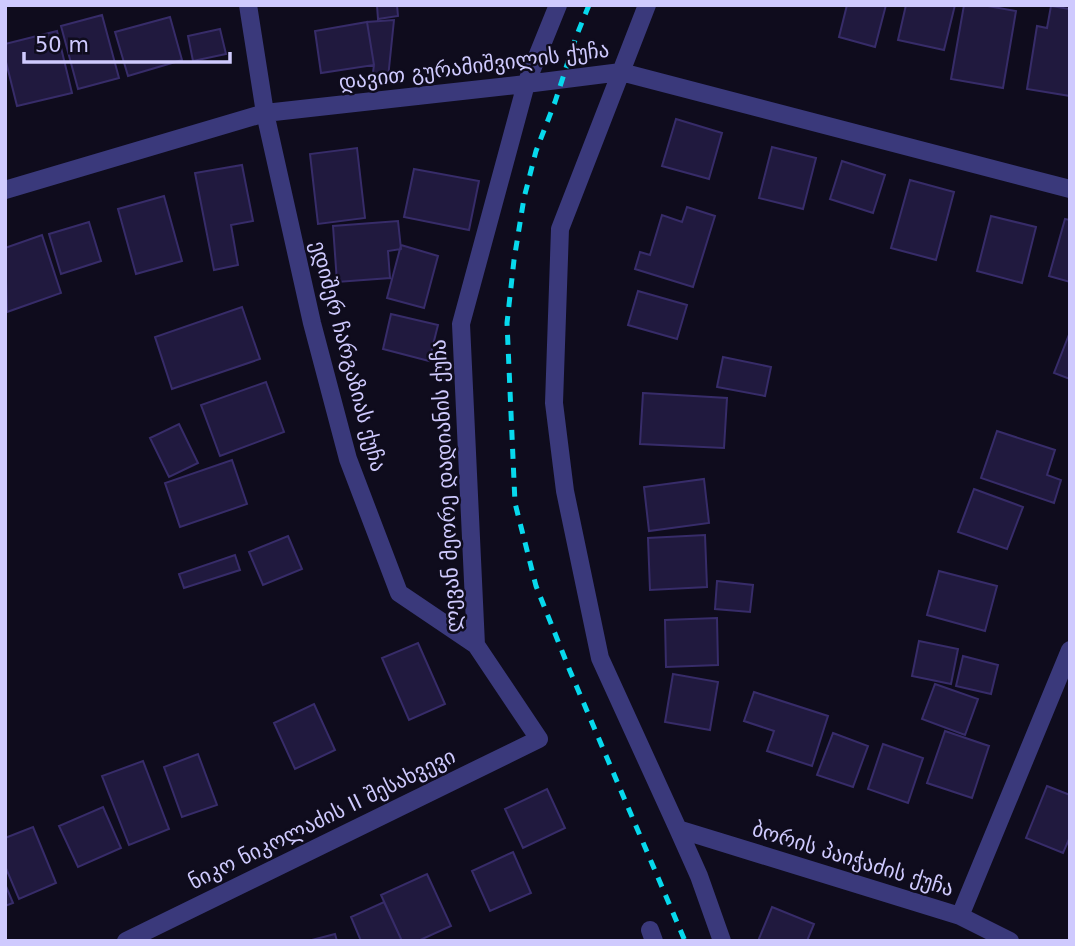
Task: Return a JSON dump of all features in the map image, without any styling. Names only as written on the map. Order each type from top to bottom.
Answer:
[{"type":"street","name":"ედიშერ ჩარგაზიას ქუჩა","points":[[248,5],[265,113],[312,323],[348,459],[399,593],[476,645],[539,739]]},
{"type":"street","name":"ლევან მეორე დადიანის ქუჩა","points":[[476,645],[461,324],[526,85],[558,5]]},
{"type":"street","points":[[647,5],[560,229],[554,403],[565,491],[600,658],[699,876],[722,941]]},
{"type":"street","name":"დავით გურამიშვილის ქუჩა","points":[[5,190],[265,113],[621,72],[1070,189]]},
{"type":"street","points":[[960,916],[1070,650]]},
{"type":"street","name":"ნიკო ნიკოლაძის II შესახვევი","points":[[126,941],[539,739]]},
{"type":"street","name":"ბორის პაიჭაძის ქუჩა","points":[[678,829],[960,916],[1010,941]]},
{"type":"building","points":[[377,5],[397,5],[398,16],[378,19]]},
{"type":"building","points":[[847,5],[886,5],[875,47],[839,37]]},
{"type":"building","points":[[906,5],[955,5],[944,50],[898,40]]},
{"type":"building","points":[[964,5],[1016,11],[1003,88],[951,79]]},
{"type":"building","points":[[1051,6],[1070,9],[1070,96],[1027,89],[1037,26],[1047,28]]},
{"type":"building","points":[[102,15],[119,78],[78,89],[61,26]]},
{"type":"building","points":[[170,17],[182,60],[128,76],[115,32]]},
{"type":"building","points":[[394,20],[388,78],[372,80],[374,65],[367,22]]},
{"type":"building","points":[[367,22],[374,65],[321,73],[315,31]]},
{"type":"building","points":[[220,29],[226,54],[193,61],[188,36]]},
{"type":"building","points":[[57,31],[72,93],[17,106],[5,58],[5,44]]},
{"type":"building","points":[[676,119],[722,133],[709,179],[662,166]]},
{"type":"building","points":[[772,147],[816,158],[803,209],[759,198]]},
{"type":"building","points":[[357,148],[365,218],[318,224],[310,154]]},
{"type":"building","points":[[842,161],[885,175],[873,213],[830,199]]},
{"type":"building","points":[[242,165],[253,221],[231,225],[238,265],[214,270],[195,173]]},
{"type":"building","points":[[414,169],[479,181],[469,230],[404,217]]},
{"type":"building","points":[[910,180],[954,192],[936,260],[891,248]]},
{"type":"building","points":[[164,196],[182,261],[136,274],[118,209]]},
{"type":"building","points":[[687,207],[715,216],[693,287],[635,269],[640,252],[650,255],[662,215],[682,222]]},
{"type":"building","points":[[991,216],[1036,227],[1022,283],[977,271]]},
{"type":"building","points":[[1065,219],[1070,220],[1070,282],[1049,276]]},
{"type":"building","points":[[398,221],[401,249],[388,251],[390,278],[337,282],[333,226]]},
{"type":"building","points":[[89,222],[101,261],[61,274],[49,234]]},
{"type":"building","points":[[42,235],[61,293],[7,312],[5,248]]},
{"type":"building","points":[[401,245],[438,256],[424,308],[387,298]]},
{"type":"building","points":[[638,291],[687,305],[677,339],[628,325]]},
{"type":"building","points":[[242,307],[260,359],[172,389],[155,337]]},
{"type":"building","points":[[391,314],[438,325],[429,361],[383,349]]},
{"type":"building","points":[[1070,332],[1070,379],[1054,373]]},
{"type":"building","points":[[723,357],[771,367],[765,396],[717,387]]},
{"type":"building","points":[[266,382],[284,432],[220,456],[201,405]]},
{"type":"building","points":[[643,393],[727,398],[724,448],[640,444]]},
{"type":"building","points":[[179,424],[198,463],[169,477],[150,438]]},
{"type":"building","points":[[997,431],[1055,450],[1047,475],[1061,480],[1054,503],[981,478]]},
{"type":"building","points":[[232,460],[247,504],[180,527],[165,483]]},
{"type":"building","points":[[704,479],[709,523],[649,531],[644,487]]},
{"type":"building","points":[[974,489],[1023,507],[1007,549],[958,532]]},
{"type":"building","points":[[705,535],[707,587],[650,590],[648,538]]},
{"type":"building","points":[[288,536],[302,569],[263,585],[249,552]]},
{"type":"building","points":[[235,555],[240,570],[184,588],[179,574]]},
{"type":"building","points":[[939,571],[997,586],[985,631],[927,615]]},
{"type":"building","points":[[717,581],[753,585],[750,612],[715,609]]},
{"type":"building","points":[[717,618],[718,665],[666,667],[665,620]]},
{"type":"building","points":[[919,641],[958,649],[951,684],[912,676]]},
{"type":"building","points":[[418,643],[445,704],[409,720],[382,658]]},
{"type":"building","points":[[963,656],[998,665],[991,694],[956,686]]},
{"type":"building","points":[[673,674],[718,682],[710,730],[665,722]]},
{"type":"building","points":[[935,684],[978,699],[965,735],[922,719]]},
{"type":"building","points":[[754,692],[828,716],[812,766],[767,751],[774,731],[744,721]]},
{"type":"building","points":[[314,704],[335,750],[295,769],[274,723]]},
{"type":"building","points":[[945,731],[989,746],[972,798],[927,783]]},
{"type":"building","points":[[833,733],[868,746],[853,787],[817,775]]},
{"type":"building","points":[[883,744],[923,758],[908,803],[868,789]]},
{"type":"building","points":[[198,754],[217,805],[182,817],[164,767]]},
{"type":"building","points":[[143,761],[169,829],[129,845],[102,776]]},
{"type":"building","points":[[1047,786],[1070,795],[1070,837],[1063,853],[1026,838]]},
{"type":"building","points":[[547,789],[565,828],[523,848],[505,809]]},
{"type":"building","points":[[103,807],[121,848],[78,867],[59,826]]},
{"type":"building","points":[[33,827],[56,883],[19,899],[5,866],[5,838]]},
{"type":"building","points":[[513,852],[531,893],[490,911],[472,871]]},
{"type":"building","points":[[427,874],[451,926],[418,941],[402,941],[381,895]]},
{"type":"building","points":[[5,884],[13,903],[5,906]]},
{"type":"building","points":[[384,902],[402,941],[361,941],[351,917]]},
{"type":"building","points":[[772,907],[814,924],[807,941],[758,941]]},
{"type":"building","points":[[335,934],[337,941],[308,941]]},
{"type":"railway","points":[[589,5],[536,151],[524,198],[514,260],[507,323],[515,503],[536,586],[685,941]]}]
